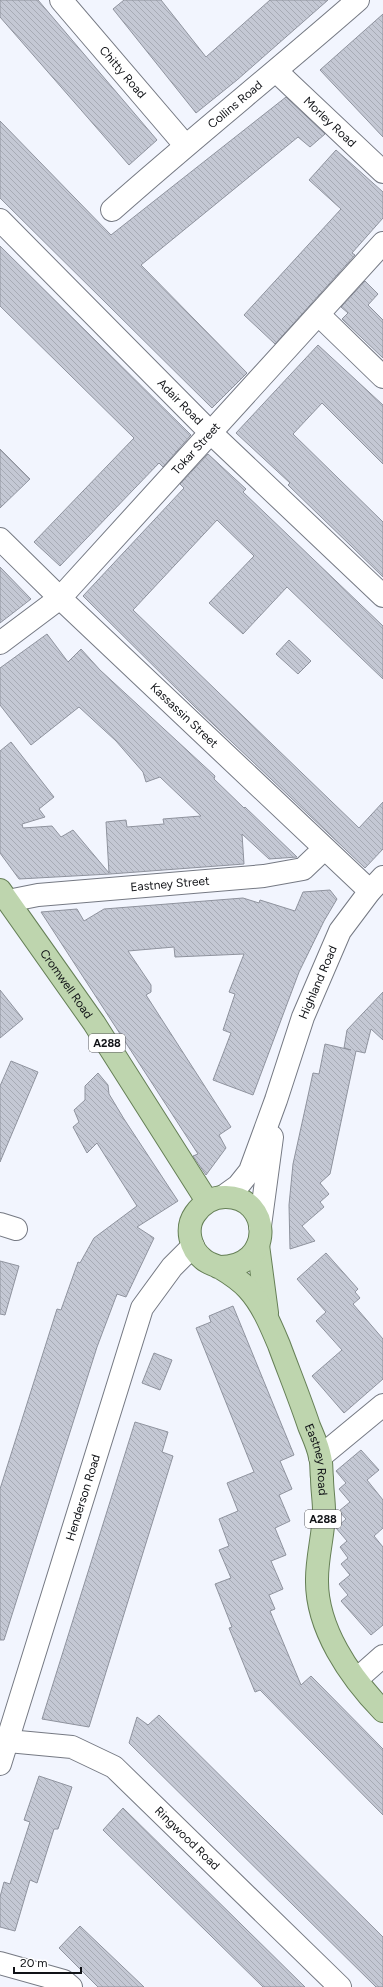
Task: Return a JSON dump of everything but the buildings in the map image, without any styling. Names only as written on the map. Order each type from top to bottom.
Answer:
[{"type":"main road","name":"Cromwell Road","points":[[4,896],[94,1023],[215,1199]]},
{"type":"main road","name":"A288","points":[[218,1267],[204,1261],[195,1251],[191,1240],[190,1228],[194,1216],[215,1199],[238,1198],[248,1205],[256,1214],[259,1235]]},
{"type":"main road","points":[[218,1267],[231,1267],[242,1263],[252,1256],[259,1235]]},
{"type":"main road","name":"Eastney Road","points":[[259,1235],[268,1318]]},
{"type":"main road","name":"Eastney Road","points":[[218,1267],[236,1278],[249,1290],[268,1318],[297,1392],[320,1457],[324,1511],[317,1578],[318,1602],[333,1643],[357,1679],[383,1710]]},
{"type":"street","name":"Collins Road","points":[[112,210],[185,145],[276,71],[358,0]]},
{"type":"street","name":"Chitty Road","points":[[70,3],[185,145]]},
{"type":"street","name":"Morley Road","points":[[276,71],[383,172]]},
{"type":"street","name":"Adair Road","points":[[0,220],[211,433],[383,596]]},
{"type":"street","name":"Tokar Street","points":[[0,643],[60,598],[383,243]]},
{"type":"street","points":[[319,315],[383,377]]},
{"type":"street","name":"Kassassin Street","points":[[0,540],[324,849],[376,884]]},
{"type":"street","name":"Eastney Street","points":[[4,896],[38,895],[264,876],[303,869],[324,849]]},
{"type":"street","name":"Highland Road","points":[[215,1199],[238,1186],[250,1171],[276,1100],[303,1017],[340,931],[376,884]]},
{"type":"street","name":"Highland Road","points":[[259,1235],[276,1100]]},
{"type":"street","name":"Henderson Road","points":[[0,1764],[142,1308],[172,1267],[194,1246]]},
{"type":"street","points":[[320,1457],[383,1405]]},
{"type":"street","points":[[357,1679],[383,1656]]},
{"type":"street","name":"Ringwood Road","points":[[8,1741],[72,1747],[114,1767],[340,1987]]},
{"type":"street","points":[[0,1963],[64,1981],[71,1987]]}]
